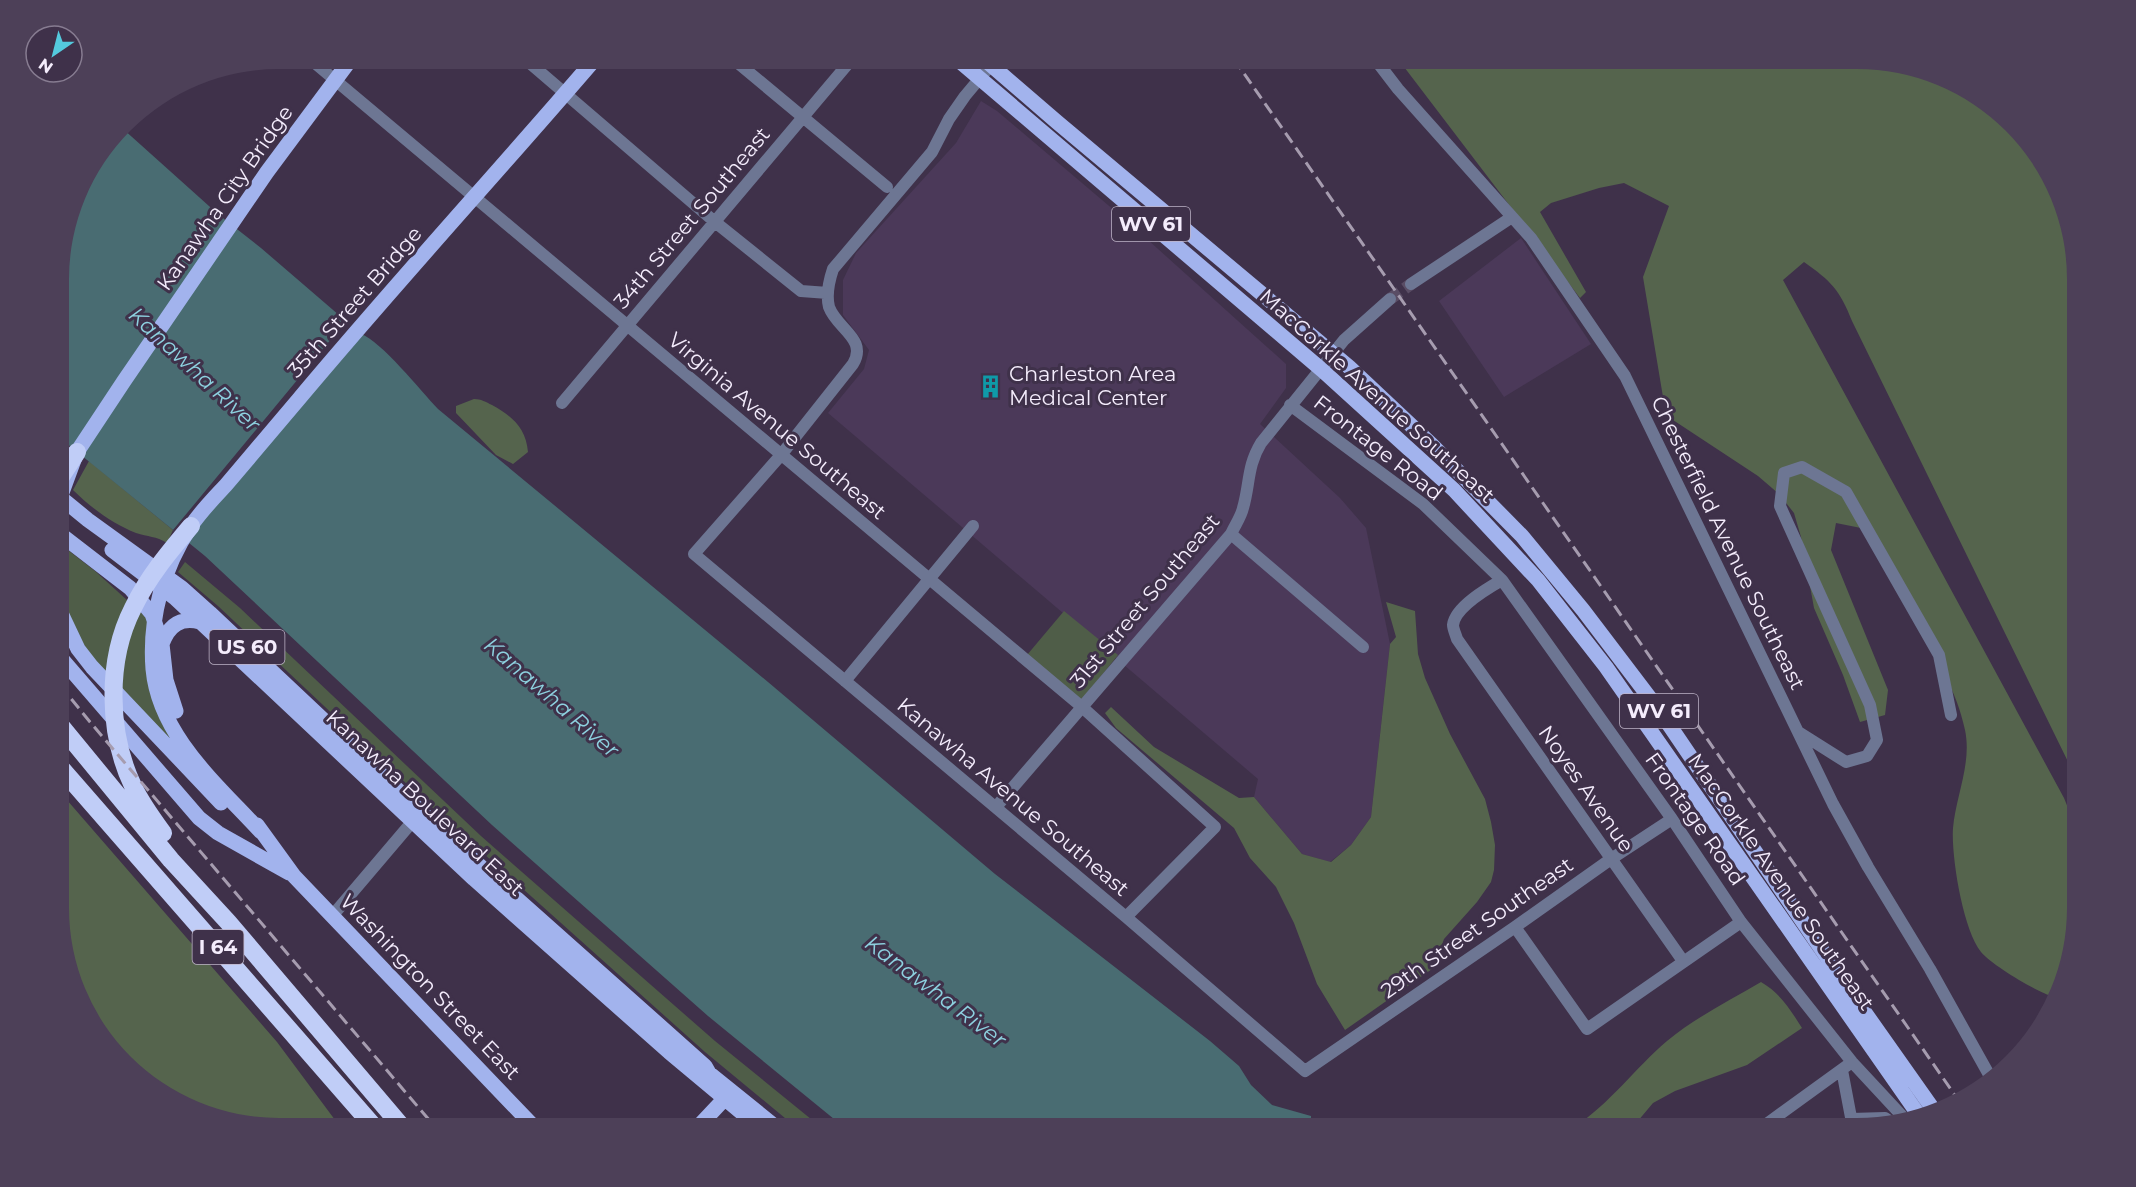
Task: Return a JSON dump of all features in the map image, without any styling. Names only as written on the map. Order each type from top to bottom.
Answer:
[{"type":"highway","points":[[69,464],[77,452]]},
{"type":"highway","points":[[191,526],[146,583],[132,610],[124,630],[115,667],[114,714],[120,749],[133,786],[152,818],[228,922]]},
{"type":"highway","name":"I 64","points":[[69,736],[171,860],[228,922],[395,1118]]},
{"type":"highway","name":"I 64","points":[[69,777],[366,1118]]},
{"type":"main road","name":"Kanawha City Bridge","points":[[69,474],[77,452],[213,250],[343,69]]},
{"type":"main road","name":"35th Street Bridge","points":[[261,832],[192,756],[181,741],[164,708],[153,671],[154,614],[169,568],[191,526],[357,330],[586,69]]},
{"type":"main road","name":"MacCorkle Avenue Southeast","points":[[969,69],[1322,370],[1454,490],[1538,580],[1606,667],[1915,1110]]},
{"type":"main road","name":"MacCorkle Avenue Southeast","points":[[1000,69],[1066,130],[1334,354],[1432,446],[1522,536],[1583,610],[1659,710],[1930,1105]]},
{"type":"main road","name":"Kanawha Boulevard East","points":[[69,505],[196,601],[416,817],[705,1066],[728,1096],[762,1118]]},
{"type":"main road","name":"Kanawha Boulevard East","points":[[69,516],[175,598],[750,1118]]},
{"type":"main road","name":"Washington Street East","points":[[69,541],[130,588],[152,615],[162,644],[166,680],[178,716],[197,748],[239,795],[261,832],[294,876],[526,1118]]},
{"type":"main road","points":[[162,644],[165,636],[176,624],[185,620],[200,622]]},
{"type":"main road","points":[[69,630],[78,649],[92,667],[249,833],[294,876]]},
{"type":"main road","name":"Washington Street East","points":[[69,667],[199,818],[218,833],[294,876]]},
{"type":"main road","name":"Kanawha Boulevard East","points":[[705,1066],[713,1067],[772,1118]]},
{"type":"main road","points":[[707,1118],[728,1096]]},
{"type":"street","name":"Virginia Avenue Southeast","points":[[323,69],[1082,707],[1215,827],[1126,917]]},
{"type":"street","points":[[538,69],[715,222],[801,291],[828,293]]},
{"type":"street","points":[[746,69],[887,187]]},
{"type":"street","name":"34th Street Southeast","points":[[562,403],[843,69]]},
{"type":"street","points":[[781,455],[858,356],[857,344],[833,314],[829,305],[828,293],[833,269],[932,152],[949,119],[984,69]]},
{"type":"street","name":"Chesterfield Avenue Southeast","points":[[1383,69],[1398,89],[1531,238],[1625,376],[1833,804],[1988,1072]]},
{"type":"street","points":[[1411,284],[1512,217]]},
{"type":"street","name":"31st Street Southeast","points":[[996,807],[1231,534],[1242,511],[1252,457],[1290,405],[1354,330],[1390,299]]},
{"type":"street","name":"Frontage Road","points":[[1290,405],[1423,504],[1502,580],[1672,819],[1741,922],[1852,1062],[1900,1114]]},
{"type":"street","name":"Kanawha Avenue Southeast","points":[[781,455],[694,554],[996,807],[1305,1071]]},
{"type":"street","points":[[1798,732],[1845,762],[1867,756],[1877,740],[1870,705],[1780,506],[1784,473],[1802,467],[1846,492],[1939,655],[1951,715]]},
{"type":"street","points":[[845,681],[973,526]]},
{"type":"street","points":[[1231,534],[1363,647]]},
{"type":"street","name":"Noyes Avenue","points":[[1502,580],[1485,590],[1459,613],[1453,625],[1457,639],[1683,961]]},
{"type":"street","points":[[333,915],[416,817]]},
{"type":"street","name":"29th Street Southeast","points":[[1305,1071],[1672,819]]},
{"type":"street","points":[[1515,927],[1587,1029],[1741,922]]},
{"type":"street","points":[[1775,1118],[1852,1062]]},
{"type":"street","points":[[1842,1070],[1851,1118]]},
{"type":"shaded area","points":[[1406,69],[1857,69],[1885,71],[1925,80],[1974,104],[2015,140],[2032,162],[2051,199],[2060,224],[2067,279],[2067,760],[1839,294],[1828,281],[1804,262],[1783,280],[2067,805],[2065,936],[2060,963],[2048,995],[1995,964],[1981,952],[1975,942],[1964,910],[1956,874],[1953,840],[1953,828],[1966,755],[1965,730],[1952,689],[1861,528],[1836,523],[1831,550],[1888,690],[1885,715],[1860,722],[1843,675],[1814,608],[1801,537],[1794,513],[1779,494],[1758,476],[1673,420],[1663,397],[1643,277],[1669,206],[1624,183],[1551,203],[1540,212],[1586,292],[1580,298]]},
{"type":"shaded area","points":[[981,101],[997,111],[1128,222],[1286,364],[1286,388],[1260,424],[1340,498],[1366,528],[1390,644],[1371,817],[1351,845],[1330,862],[1302,854],[1254,797],[1258,779],[828,413],[864,369],[869,350],[843,315],[843,280],[856,253],[956,143]]},
{"type":"shaded area","points":[[1521,238],[1591,344],[1504,397],[1439,301]]},
{"type":"shaded area","points":[[474,399],[499,409],[512,418],[521,429],[528,452],[513,464],[496,455],[456,413],[456,406]]},
{"type":"shaded area","points":[[89,461],[173,530],[167,543],[136,533],[110,520],[73,490]]},
{"type":"shaded area","points":[[69,551],[95,571],[149,620],[177,752],[110,682],[81,642],[69,615]]},
{"type":"shaded area","points":[[185,562],[240,608],[481,836],[715,1041],[810,1118],[785,1118],[705,1052],[427,803],[218,606],[178,572]]},
{"type":"shaded area","points":[[1386,602],[1415,611],[1418,654],[1425,678],[1450,734],[1485,799],[1495,845],[1494,870],[1491,882],[1477,902],[1444,939],[1440,950],[1442,962],[1345,1030],[1317,984],[1294,923],[1276,887],[1250,858],[1234,828],[1116,728],[1105,713],[1111,707],[1154,747],[1239,798],[1254,797],[1302,854],[1331,862],[1351,845],[1371,817],[1390,644],[1396,637]]},
{"type":"shaded area","points":[[1064,611],[1118,655],[1082,700],[1027,655]]},
{"type":"shaded area","points":[[69,802],[277,1042],[334,1118],[279,1118],[224,1111],[199,1102],[162,1083],[130,1057],[112,1036],[97,1013],[76,963],[69,908]]},
{"type":"shaded area","points":[[1761,982],[1779,996],[1802,1028],[1747,1065],[1675,1091],[1653,1103],[1640,1118],[1587,1118],[1667,1041],[1701,1017]]},
{"type":"water","name":"Kanawha River","points":[[127,133],[219,215],[361,334],[379,346],[438,409],[768,682],[995,874],[1210,1041],[1239,1066],[1251,1085],[1272,1105],[1311,1116],[1311,1118],[833,1118],[708,1016],[492,825],[205,556],[69,445],[69,265],[76,224],[97,174]]},
{"type":"pier","points":[[346,321],[361,334],[196,528],[189,543],[173,530]]},
{"type":"tunnel","points":[[1390,299],[1411,284]]},
{"type":"railway","points":[[1241,69],[1954,1094]]},
{"type":"railway","points":[[69,696],[427,1118]]},
{"type":"place","name":"Charleston Area Medical Center","points":[[991,386]]}]
